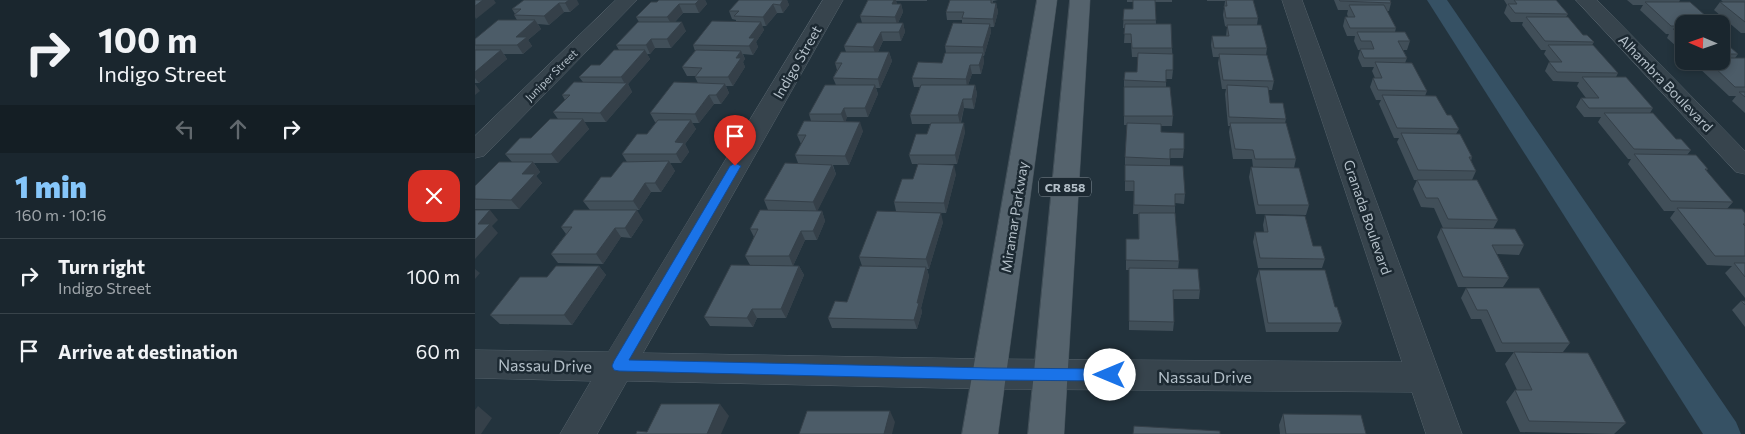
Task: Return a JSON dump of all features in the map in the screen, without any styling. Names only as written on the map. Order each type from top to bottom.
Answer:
[{"type":"main road","name":"Miramar Parkway","points":[[980,434],[1047,0]]},
{"type":"main road","name":"CR 858","points":[[1046,434],[1080,0]]},
{"type":"street","name":"Juniper Street","points":[[475,150],[627,0]]},
{"type":"street","name":"Indigo Street","points":[[578,434],[833,0]]},
{"type":"street","name":"Granada Boulevard","points":[[1292,0],[1444,434]]},
{"type":"street","name":"Alhambra Boulevard","points":[[1586,0],[1745,166]]},
{"type":"street","name":"Nassau Drive","points":[[475,364],[1050,375],[1425,377]]},
{"type":"building","points":[[475,0],[483,0],[475,6]]},
{"type":"building","points":[[524,0],[569,0],[565,3],[559,3],[544,16],[514,15],[521,9],[512,9]]},
{"type":"building","points":[[659,0],[699,0],[695,4],[679,4],[667,17],[636,17],[651,2]]},
{"type":"building","points":[[739,0],[783,0],[780,5],[773,4],[763,17],[734,16],[739,11],[729,11]]},
{"type":"building","points":[[868,0],[894,0],[892,4],[901,4],[895,17],[860,16]]},
{"type":"building","points":[[950,0],[991,0],[991,3],[996,3],[993,19],[962,18],[964,12],[946,12]]},
{"type":"building","points":[[1133,0],[1155,0],[1156,20],[1123,20],[1124,9],[1133,9]]},
{"type":"building","points":[[1226,0],[1253,0],[1258,18],[1226,18],[1224,6],[1227,6]]},
{"type":"building","points":[[1390,0],[1391,3],[1340,1]]},
{"type":"building","points":[[1514,0],[1556,0],[1568,14],[1515,13],[1508,4],[1517,4]]},
{"type":"building","points":[[1645,2],[1690,2],[1705,15],[1675,15],[1675,26],[1671,26]]},
{"type":"building","points":[[1720,2],[1745,2],[1745,22]]},
{"type":"building","points":[[1349,5],[1384,5],[1396,28],[1350,28],[1345,17],[1355,17]]},
{"type":"building","points":[[1526,17],[1568,17],[1583,35],[1587,35],[1594,42],[1545,41]]},
{"type":"building","points":[[498,20],[535,20],[516,37],[527,37],[517,45],[475,45],[475,39]]},
{"type":"building","points":[[712,21],[761,22],[749,38],[755,38],[749,46],[693,45]]},
{"type":"building","points":[[638,22],[682,22],[667,39],[651,39],[646,45],[616,45]]},
{"type":"building","points":[[857,23],[903,23],[899,32],[881,32],[873,47],[844,46]]},
{"type":"building","points":[[953,23],[990,24],[983,47],[945,46]]},
{"type":"building","points":[[1125,24],[1171,24],[1172,48],[1132,48],[1131,34],[1124,34]]},
{"type":"building","points":[[1227,25],[1261,25],[1267,48],[1214,48],[1212,36],[1229,36]]},
{"type":"building","points":[[1357,32],[1405,32],[1410,41],[1398,41],[1407,58],[1364,58],[1360,49],[1374,49],[1371,41],[1361,41]]},
{"type":"building","points":[[1548,45],[1593,45],[1618,73],[1557,72],[1549,62],[1562,62]]},
{"type":"building","points":[[1730,47],[1738,54],[1730,54]]},
{"type":"building","points":[[475,50],[501,50],[475,72]]},
{"type":"building","points":[[614,50],[645,50],[621,77],[579,77],[591,65],[600,65]]},
{"type":"building","points":[[696,50],[741,51],[736,58],[741,58],[728,77],[695,77],[702,68],[682,67]]},
{"type":"building","points":[[841,52],[889,52],[878,79],[833,78],[842,63],[835,63]]},
{"type":"building","points":[[945,53],[983,53],[979,65],[970,65],[966,79],[912,78],[918,62],[942,63]]},
{"type":"building","points":[[1138,53],[1173,54],[1173,70],[1166,70],[1166,82],[1124,80],[1125,72],[1137,72]]},
{"type":"building","points":[[1219,54],[1267,55],[1274,81],[1223,80]]},
{"type":"building","points":[[1730,58],[1745,58],[1745,87],[1735,87],[1717,70],[1730,70]]},
{"type":"building","points":[[1375,62],[1412,63],[1427,91],[1378,90],[1373,78],[1382,78]]},
{"type":"building","points":[[1582,77],[1626,77],[1653,108],[1589,108],[1581,98],[1599,98]]},
{"type":"building","points":[[574,82],[627,83],[600,113],[553,112],[570,95],[562,95]]},
{"type":"building","points":[[674,82],[725,84],[716,95],[709,95],[695,114],[650,113]]},
{"type":"building","points":[[825,85],[875,85],[865,108],[844,108],[841,114],[809,114]]},
{"type":"building","points":[[921,85],[975,85],[972,99],[963,99],[958,115],[910,115]]},
{"type":"building","points":[[1227,85],[1268,87],[1270,103],[1283,103],[1286,119],[1229,117]]},
{"type":"building","points":[[1124,87],[1170,87],[1173,116],[1124,116]]},
{"type":"building","points":[[1382,95],[1436,96],[1447,115],[1451,115],[1459,129],[1397,128]]},
{"type":"building","points":[[1604,113],[1653,113],[1676,139],[1681,139],[1691,150],[1634,149]]},
{"type":"building","points":[[550,119],[583,119],[551,154],[505,154],[520,138],[531,138]]},
{"type":"building","points":[[658,120],[691,120],[675,142],[684,143],[676,154],[622,154],[637,134],[647,134]]},
{"type":"building","points":[[804,121],[860,122],[845,156],[795,155],[806,135],[797,135]]},
{"type":"building","points":[[931,123],[964,123],[955,155],[909,155],[916,134],[927,134]]},
{"type":"building","points":[[1127,123],[1161,124],[1161,132],[1184,133],[1184,149],[1170,149],[1170,159],[1125,157]]},
{"type":"building","points":[[1230,123],[1286,123],[1296,159],[1255,159],[1253,150],[1235,149]]},
{"type":"building","points":[[1401,133],[1460,134],[1472,157],[1469,157],[1476,171],[1418,170]]},
{"type":"building","points":[[1634,154],[1696,155],[1708,169],[1705,169],[1733,202],[1671,201]]},
{"type":"building","points":[[669,161],[655,183],[645,183],[633,201],[583,201],[601,177],[611,177],[623,162]]},
{"type":"building","points":[[499,162],[533,162],[522,174],[535,174],[511,200],[475,199],[475,186]]},
{"type":"building","points":[[785,163],[832,165],[813,202],[764,200]]},
{"type":"building","points":[[918,164],[954,165],[944,203],[894,202],[902,179],[913,179]]},
{"type":"building","points":[[1125,165],[1183,166],[1185,194],[1175,194],[1175,206],[1134,205],[1134,181],[1125,181]]},
{"type":"building","points":[[1251,167],[1299,168],[1309,205],[1258,205]]},
{"type":"building","points":[[1417,180],[1477,180],[1498,220],[1448,219],[1438,198],[1426,198]]},
{"type":"building","points":[[1677,208],[1742,209],[1745,213],[1745,224],[1743,224],[1745,226],[1745,256],[1715,256]]},
{"type":"building","points":[[475,210],[490,210],[478,224],[490,224],[475,240]]},
{"type":"building","points":[[574,210],[637,210],[625,228],[615,228],[596,254],[551,254],[572,227],[561,227]]},
{"type":"building","points":[[760,210],[822,211],[813,231],[801,231],[789,256],[745,256],[758,229],[750,229]]},
{"type":"building","points":[[877,211],[941,213],[926,259],[859,257]]},
{"type":"building","points":[[1139,213],[1175,213],[1179,261],[1126,260],[1126,239],[1139,239]]},
{"type":"building","points":[[1265,215],[1305,216],[1313,246],[1321,246],[1325,259],[1260,258],[1255,232],[1268,232]]},
{"type":"building","points":[[1441,228],[1515,229],[1524,245],[1492,245],[1509,278],[1463,277]]},
{"type":"building","points":[[1734,263],[1745,263],[1745,277]]},
{"type":"building","points":[[731,265],[799,266],[781,309],[752,309],[747,318],[704,317]]},
{"type":"building","points":[[556,266],[599,266],[564,315],[490,315],[520,277],[547,277]]},
{"type":"building","points":[[860,266],[926,267],[914,320],[828,318],[835,301],[847,302]]},
{"type":"building","points":[[1129,268],[1198,269],[1200,290],[1173,290],[1174,322],[1129,321]]},
{"type":"building","points":[[1259,270],[1325,270],[1335,307],[1337,307],[1342,323],[1268,323]]},
{"type":"building","points":[[1466,288],[1539,288],[1570,343],[1502,343],[1487,310],[1477,310]]},
{"type":"building","points":[[1514,352],[1588,353],[1626,423],[1529,421],[1515,390],[1532,390]]},
{"type":"building","points":[[661,404],[720,404],[707,434],[636,434],[637,431],[647,432]]},
{"type":"building","points":[[807,411],[890,411],[884,434],[799,434]]},
{"type":"building","points":[[1283,414],[1361,415],[1366,434],[1286,434]]},
{"type":"building","points":[[1134,426],[1220,431],[1220,434],[1133,434]]},
{"type":"waterway","points":[[1437,0],[1723,434]]},
{"type":"route","points":[[735,166],[619,366],[1110,375]]}]
